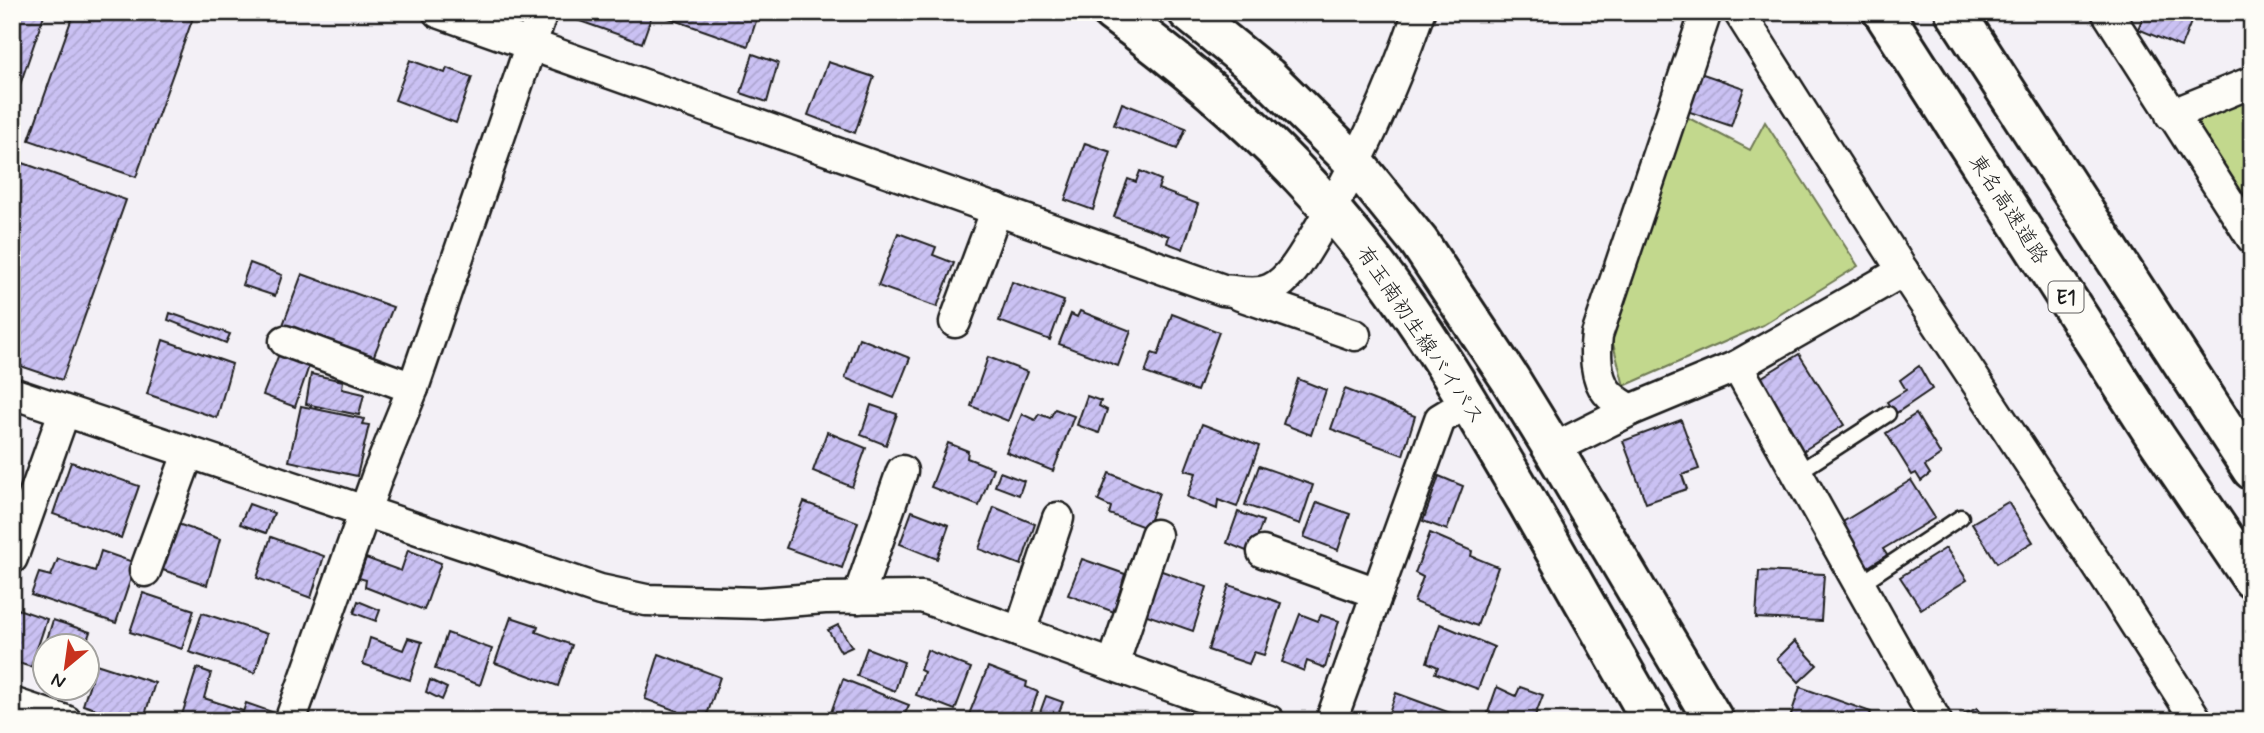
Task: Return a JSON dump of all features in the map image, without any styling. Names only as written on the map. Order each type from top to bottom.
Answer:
[{"type":"main road","name":"有玉南初生線バイパス","points":[[1112,12],[1229,108],[1289,165],[1331,209],[1387,279],[1468,402],[1652,721]]},
{"type":"main road","points":[[1188,12],[1267,76],[1355,163],[1419,242],[1510,379],[1714,721]]},
{"type":"main road","name":"東名高速道路","points":[[1883,12],[2155,436],[2252,579]]},
{"type":"main road","points":[[1955,12],[2252,470]]},
{"type":"street","points":[[438,12],[1355,335]]},
{"type":"street","points":[[290,721],[378,474],[413,388],[542,12]]},
{"type":"street","points":[[1223,289],[1260,293],[1272,289],[1298,262],[1331,209],[1388,96],[1419,12]]},
{"type":"street","points":[[1631,410],[1606,392],[1596,348],[1597,335],[1706,12]]},
{"type":"street","points":[[1739,12],[1903,271],[2197,721]]},
{"type":"street","points":[[2108,12],[2171,115],[2252,238]]},
{"type":"street","points":[[2171,115],[2252,82]]},
{"type":"street","points":[[955,323],[997,209]]},
{"type":"street","points":[[1553,449],[1631,410],[1737,366],[1903,271]]},
{"type":"street","points":[[285,341],[413,388]]},
{"type":"street","points":[[1737,366],[1936,721]]},
{"type":"street","points":[[12,393],[600,590],[646,600],[761,603],[922,597],[1269,721]]},
{"type":"street","points":[[1331,721],[1440,419],[1468,402]]},
{"type":"street","points":[[12,558],[64,412]]},
{"type":"street","points":[[145,571],[188,454]]},
{"type":"street","points":[[858,598],[902,471]]},
{"type":"street","points":[[1020,632],[1058,518]]},
{"type":"street","points":[[1113,665],[1156,535]]},
{"type":"street","points":[[1263,552],[1377,593]]},
{"type":"street","points":[[12,703],[66,721]]},
{"type":"lane","points":[[1797,473],[1888,414]]},
{"type":"lane","points":[[1860,584],[1961,517]]},
{"type":"green space","points":[[2252,95],[2252,207],[2198,128],[2201,117]]},
{"type":"green space","points":[[1679,113],[1750,150],[1765,122],[1858,266],[1763,325],[1624,386],[1612,340]]},
{"type":"building","points":[[12,12],[45,12],[12,108]]},
{"type":"building","points":[[74,12],[195,12],[136,177],[29,140]]},
{"type":"building","points":[[482,12],[512,12],[509,22]]},
{"type":"building","points":[[567,12],[653,12],[642,43],[566,16]]},
{"type":"building","points":[[667,12],[759,12],[748,46],[666,17]]},
{"type":"building","points":[[2132,12],[2195,12],[2181,47],[2138,29],[2143,17]]},
{"type":"building","points":[[753,54],[778,63],[767,102],[741,93]]},
{"type":"building","points":[[410,60],[445,73],[447,68],[472,77],[456,123],[395,100]]},
{"type":"building","points":[[828,62],[874,77],[855,133],[808,115]]},
{"type":"building","points":[[1697,72],[1744,88],[1731,126],[1684,110]]},
{"type":"building","points":[[1122,103],[1186,128],[1177,149],[1114,125]]},
{"type":"building","points":[[1085,143],[1111,152],[1093,210],[1065,200]]},
{"type":"building","points":[[12,159],[126,200],[62,380],[12,363]]},
{"type":"building","points":[[1140,171],[1161,180],[1158,189],[1198,204],[1183,249],[1167,243],[1169,236],[1114,217],[1128,179],[1136,182]]},
{"type":"building","points":[[898,233],[936,247],[933,255],[954,263],[937,307],[878,286]]},
{"type":"building","points":[[250,263],[282,275],[275,296],[242,285]]},
{"type":"building","points":[[302,274],[393,307],[373,358],[283,325]]},
{"type":"building","points":[[1012,282],[1064,301],[1050,340],[999,321]]},
{"type":"building","points":[[1080,311],[1131,331],[1118,366],[1059,344],[1071,314],[1077,317]]},
{"type":"building","points":[[170,313],[230,334],[226,343],[168,320]]},
{"type":"building","points":[[1172,314],[1219,332],[1197,391],[1145,373],[1152,353],[1158,355]]},
{"type":"building","points":[[859,338],[910,358],[894,398],[845,378]]},
{"type":"building","points":[[163,340],[232,364],[217,418],[147,394]]},
{"type":"building","points":[[279,354],[309,366],[295,407],[263,395]]},
{"type":"building","points":[[1799,354],[1844,425],[1803,451],[1757,380]]},
{"type":"building","points":[[988,357],[1027,372],[1008,421],[971,406]]},
{"type":"building","points":[[1919,366],[1932,389],[1895,414],[1887,402],[1906,390],[1900,380]]},
{"type":"building","points":[[311,374],[343,381],[342,389],[364,394],[359,415],[306,404]]},
{"type":"building","points":[[1298,379],[1326,390],[1311,435],[1283,424]]},
{"type":"building","points":[[1345,389],[1415,416],[1403,455],[1331,429]]},
{"type":"building","points":[[1087,396],[1101,401],[1099,406],[1107,410],[1099,433],[1077,425]]},
{"type":"building","points":[[871,405],[897,414],[886,445],[861,435]]},
{"type":"building","points":[[301,406],[364,419],[362,424],[369,425],[357,476],[289,461]]},
{"type":"building","points":[[1055,409],[1074,416],[1053,471],[1006,452],[1022,414],[1035,420],[1039,414],[1050,418]]},
{"type":"building","points":[[1916,414],[1941,455],[1925,466],[1930,474],[1921,481],[1916,473],[1912,475],[1886,433]]},
{"type":"building","points":[[1681,420],[1699,469],[1682,475],[1687,489],[1646,503],[1623,441]]},
{"type":"building","points":[[1202,424],[1259,446],[1237,507],[1218,500],[1217,509],[1187,497],[1196,473],[1185,470]]},
{"type":"building","points":[[827,432],[866,448],[852,487],[813,471]]},
{"type":"building","points":[[948,443],[968,451],[967,458],[993,468],[979,506],[931,487]]},
{"type":"building","points":[[71,462],[139,486],[121,538],[53,514]]},
{"type":"building","points":[[1259,466],[1313,485],[1300,524],[1245,505]]},
{"type":"building","points":[[1000,472],[1024,481],[1019,495],[995,486]]},
{"type":"building","points":[[1109,473],[1159,493],[1147,528],[1109,514],[1111,507],[1098,501]]},
{"type":"building","points":[[1439,476],[1463,486],[1447,530],[1423,521]]},
{"type":"building","points":[[1911,480],[1935,518],[1883,549],[1887,555],[1868,567],[1841,523]]},
{"type":"building","points":[[804,502],[858,522],[842,568],[786,548]]},
{"type":"building","points":[[1317,502],[1350,514],[1338,550],[1304,537]]},
{"type":"building","points":[[2008,502],[2033,542],[1997,563],[1972,523]]},
{"type":"building","points":[[249,504],[274,513],[266,533],[240,524]]},
{"type":"building","points":[[994,507],[1035,524],[1021,565],[979,549]]},
{"type":"building","points":[[912,511],[949,525],[937,559],[900,544]]},
{"type":"building","points":[[1238,512],[1263,521],[1251,553],[1227,543]]},
{"type":"building","points":[[175,523],[220,539],[207,585],[160,569]]},
{"type":"building","points":[[1430,533],[1472,551],[1471,556],[1498,567],[1477,626],[1414,602],[1423,577],[1415,573]]},
{"type":"building","points":[[271,537],[324,556],[311,598],[257,578]]},
{"type":"building","points":[[1946,548],[1967,580],[1921,609],[1900,577]]},
{"type":"building","points":[[408,550],[441,563],[424,610],[365,587],[366,580],[359,578],[366,558],[401,571]]},
{"type":"building","points":[[101,551],[136,563],[116,623],[31,595],[39,573],[51,576],[58,559],[95,571]]},
{"type":"building","points":[[1082,559],[1125,574],[1114,612],[1068,595]]},
{"type":"building","points":[[1159,570],[1207,587],[1193,631],[1144,614]]},
{"type":"building","points":[[1759,571],[1824,574],[1821,621],[1756,618]]},
{"type":"building","points":[[1229,585],[1281,603],[1264,655],[1254,652],[1249,664],[1208,650]]},
{"type":"building","points":[[143,593],[194,610],[182,649],[130,632]]},
{"type":"building","points":[[358,601],[380,610],[376,621],[354,613]]},
{"type":"building","points":[[15,608],[47,619],[43,632],[32,632],[31,667],[12,661],[12,616]]},
{"type":"building","points":[[202,613],[267,634],[255,673],[189,652]]},
{"type":"building","points":[[1300,614],[1318,621],[1321,615],[1339,621],[1325,668],[1307,661],[1304,671],[1282,662]]},
{"type":"building","points":[[511,617],[538,626],[536,632],[572,645],[558,686],[495,663]]},
{"type":"building","points":[[53,620],[90,632],[49,632]]},
{"type":"building","points":[[1440,624],[1494,647],[1478,689],[1435,673],[1438,667],[1427,662]]},
{"type":"building","points":[[838,625],[852,647],[841,652],[828,630]]},
{"type":"building","points":[[447,633],[492,649],[480,685],[435,669]]},
{"type":"building","points":[[370,638],[403,650],[408,638],[422,642],[410,680],[363,664]]},
{"type":"building","points":[[1795,641],[1817,665],[1799,682],[1777,659]]},
{"type":"building","points":[[867,648],[904,662],[895,691],[857,676]]},
{"type":"building","points":[[927,650],[971,668],[955,710],[916,695],[924,672],[920,670]]},
{"type":"building","points":[[659,654],[720,677],[705,721],[691,721],[675,715],[677,711],[645,699]]},
{"type":"building","points":[[102,666],[155,683],[143,721],[133,721],[83,705],[84,702],[102,702]]},
{"type":"building","points":[[988,667],[1027,682],[1026,687],[1038,692],[1028,721],[976,721],[968,717]]},
{"type":"building","points":[[197,668],[211,673],[204,698],[243,711],[240,721],[180,721]]},
{"type":"building","points":[[843,679],[909,705],[903,718],[897,716],[896,721],[836,721],[829,718]]},
{"type":"building","points":[[430,680],[447,688],[442,700],[426,692]]},
{"type":"building","points":[[1497,687],[1516,696],[1520,687],[1543,695],[1533,721],[1485,721]]},
{"type":"building","points":[[1800,687],[1871,712],[1868,721],[1789,721]]},
{"type":"building","points":[[1396,693],[1467,719],[1386,721]]},
{"type":"building","points":[[1046,696],[1063,702],[1059,712],[1082,721],[1037,721]]},
{"type":"building","points":[[246,703],[272,712],[269,721],[240,721]]},
{"type":"building","points":[[1977,708],[1984,721],[1964,721],[1961,716]]}]
